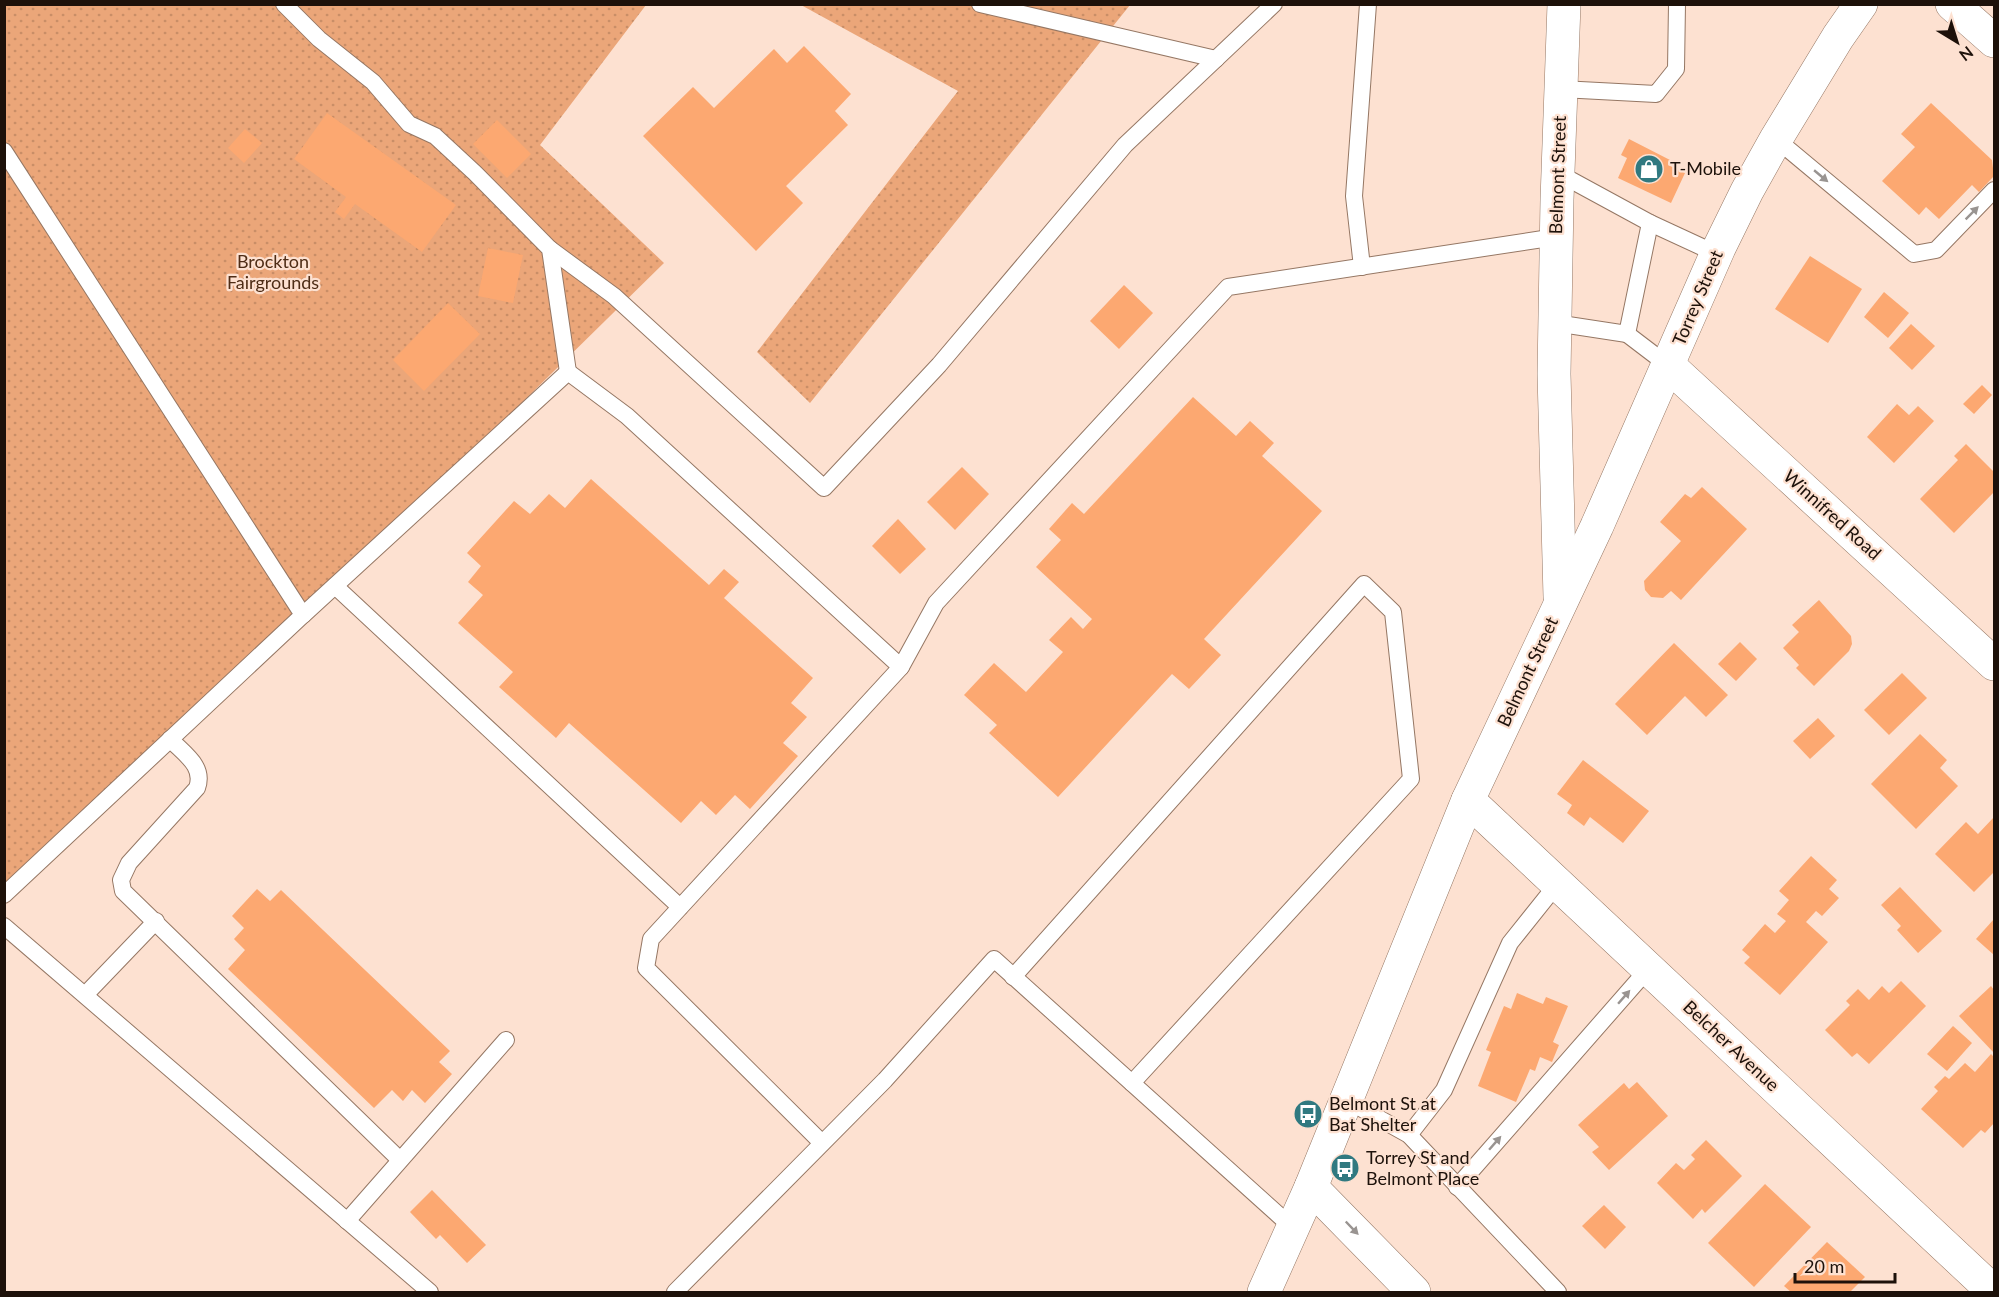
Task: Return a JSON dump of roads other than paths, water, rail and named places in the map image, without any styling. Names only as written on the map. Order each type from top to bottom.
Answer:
[{"type":"main road","name":"Belmont Street","points":[[1264,1293],[1311,1186],[1468,800],[1560,605],[1556,497],[1555,323],[1564,4]]},
{"type":"main road","points":[[1952,4],[1995,41]]},
{"type":"main road","name":"Torrey Street","points":[[1560,605],[1747,191],[1776,139],[1859,5]]},
{"type":"main road","name":"Winnifred Road","points":[[1669,366],[1995,664]]},
{"type":"main road","name":"Belcher Avenue","points":[[1468,800],[1994,1293]]},
{"type":"main road","points":[[1311,1186],[1414,1293]]},
{"type":"lane","points":[[284,4],[319,39],[373,82],[409,124],[435,136],[550,249],[614,296],[824,489],[939,365],[1125,145],[1274,4]]},
{"type":"lane","points":[[980,4],[1216,59]]},
{"type":"lane","points":[[1362,267],[1354,196],[1368,4]]},
{"type":"lane","points":[[1561,89],[1656,94],[1676,69],[1677,4]]},
{"type":"lane","points":[[1776,139],[1914,254],[1936,250],[1995,190]]},
{"type":"lane","points":[[4,151],[303,615]]},
{"type":"lane","points":[[1558,173],[1650,223],[1717,254]]},
{"type":"lane","points":[[1627,334],[1650,223]]},
{"type":"lane","points":[[822,1143],[646,968],[651,939],[901,666],[936,603],[1228,287],[1556,237]]},
{"type":"lane","points":[[550,249],[568,372],[627,416],[901,666]]},
{"type":"lane","points":[[1555,323],[1627,334],[1669,366]]},
{"type":"lane","points":[[4,895],[303,615],[568,372]]},
{"type":"lane","points":[[1013,976],[1364,584],[1393,612],[1411,779],[1132,1083]]},
{"type":"lane","points":[[335,586],[680,907]]},
{"type":"lane","points":[[170,739],[198,769],[200,780],[197,788],[129,863],[121,880],[123,891],[400,1160]]},
{"type":"lane","points":[[1408,1135],[1444,1090],[1510,943],[1558,883]]},
{"type":"lane","points":[[85,995],[156,921]]},
{"type":"lane","points":[[4,926],[430,1293]]},
{"type":"lane","points":[[675,1293],[885,1080],[994,959],[1293,1228]]},
{"type":"lane","points":[[1457,1187],[1649,968]]},
{"type":"lane","points":[[346,1221],[506,1040]]},
{"type":"lane","points":[[1346,1100],[1408,1135],[1558,1293]]},
{"type":"place","name":"T-Mobile","points":[[1649,169]]},
{"type":"place","name":"Belmont St at Bat Shelter","points":[[1308,1114]]},
{"type":"place","name":"Torrey St and Belmont Place","points":[[1345,1168]]},
{"type":"park label","name":"Brockton Fairgrounds","points":[[273,272]]}]
